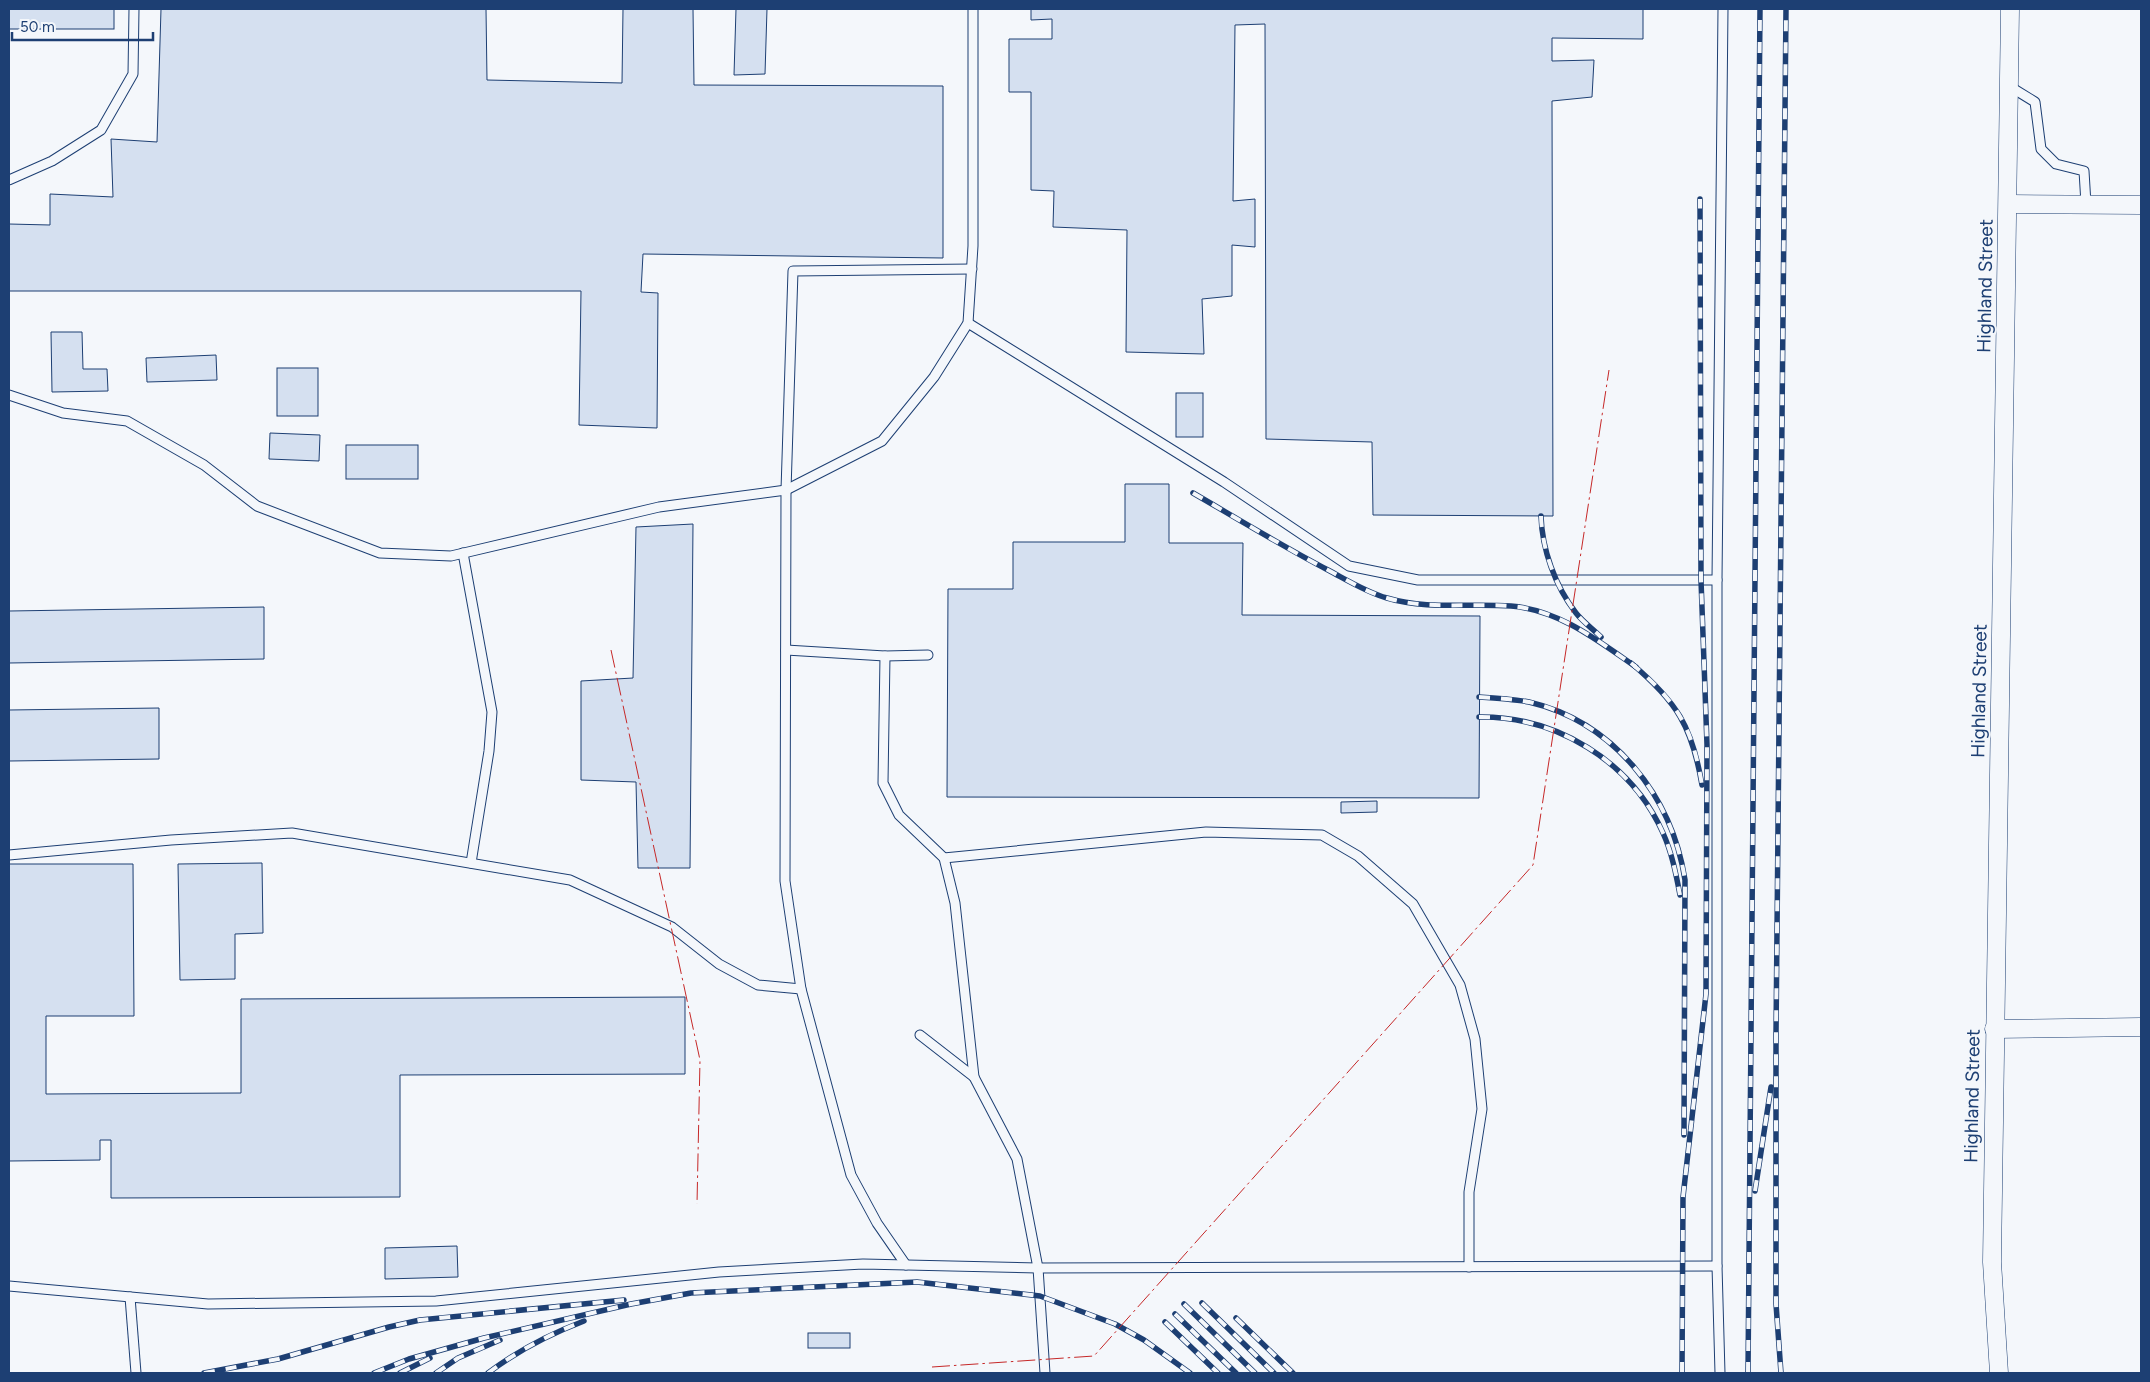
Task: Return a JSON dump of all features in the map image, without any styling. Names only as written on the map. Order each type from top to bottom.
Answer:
[{"type":"street","name":"Highland Street","points":[[1999,1373],[1992,1262],[2010,9]]},
{"type":"street","points":[[2008,204],[2141,205]]},
{"type":"street","points":[[1994,1029],[2141,1027]]},
{"type":"lane","points":[[9,180],[52,161],[101,130],[133,74],[134,9]]},
{"type":"lane","points":[[9,395],[63,413],[127,421],[204,465],[257,506],[380,553],[451,556],[659,507],[786,490],[882,441],[934,377],[968,323],[972,269],[973,9]]},
{"type":"lane","points":[[1720,1373],[1717,1266],[1717,580],[1723,9]]},
{"type":"lane","points":[[2009,86],[2035,102],[2041,149],[2056,164],[2084,171],[2086,204]]},
{"type":"lane","points":[[906,1265],[877,1223],[851,1176],[802,989],[785,881],[786,490],[794,271],[972,269]]},
{"type":"lane","points":[[968,323],[1224,482],[1349,566],[1418,580],[1717,580]]},
{"type":"lane","points":[[463,553],[492,712],[489,750],[471,863]]},
{"type":"lane","points":[[786,650],[885,656],[928,655]]},
{"type":"lane","points":[[885,656],[883,783],[899,815],[944,858],[955,904],[974,1077],[1017,1159],[1038,1268],[1045,1373]]},
{"type":"lane","points":[[944,858],[1206,832],[1322,835],[1358,856],[1413,904],[1460,985],[1475,1038],[1482,1109],[1469,1192],[1469,1267]]},
{"type":"lane","points":[[9,855],[172,840],[292,833],[471,863],[570,880],[672,927],[719,964],[758,985],[802,989]]},
{"type":"lane","points":[[920,1035],[974,1077]]},
{"type":"lane","points":[[9,1286],[208,1304],[436,1301],[720,1272],[863,1264],[1038,1268],[1717,1266]]},
{"type":"lane","points":[[130,1297],[136,1373]]},
{"type":"building","points":[[9,9],[114,9],[114,29],[9,29]]},
{"type":"building","points":[[161,9],[486,9],[487,80],[622,83],[623,9],[693,9],[694,85],[943,86],[943,258],[643,254],[641,292],[658,293],[657,428],[579,425],[581,291],[9,291],[9,224],[50,225],[50,194],[113,197],[111,139],[157,142]]},
{"type":"building","points":[[736,9],[767,9],[765,74],[734,75]]},
{"type":"building","points":[[1031,9],[1643,9],[1643,39],[1552,38],[1552,61],[1594,60],[1592,97],[1552,101],[1553,516],[1373,515],[1372,442],[1266,439],[1265,24],[1235,25],[1233,201],[1255,199],[1255,247],[1232,245],[1232,296],[1202,299],[1204,354],[1126,352],[1127,230],[1053,227],[1054,191],[1031,190],[1031,92],[1009,92],[1009,39],[1052,39],[1052,19],[1031,20]]},
{"type":"building","points":[[51,332],[82,332],[83,369],[107,369],[108,391],[52,392]]},
{"type":"building","points":[[216,355],[217,380],[147,382],[146,358]]},
{"type":"building","points":[[277,368],[318,368],[318,416],[277,416]]},
{"type":"building","points":[[1176,393],[1203,393],[1203,437],[1176,437]]},
{"type":"building","points":[[270,433],[320,435],[319,461],[269,459]]},
{"type":"building","points":[[346,445],[418,445],[418,479],[346,479]]},
{"type":"building","points":[[1125,484],[1169,484],[1169,543],[1243,543],[1242,615],[1480,616],[1479,798],[947,797],[948,589],[1013,589],[1013,542],[1125,542]]},
{"type":"building","points":[[693,524],[690,868],[638,868],[636,782],[581,780],[581,681],[633,678],[636,527]]},
{"type":"building","points":[[264,607],[264,659],[9,663],[9,611]]},
{"type":"building","points":[[159,708],[159,759],[9,761],[9,710]]},
{"type":"building","points":[[1377,801],[1377,812],[1341,813],[1341,802]]},
{"type":"building","points":[[262,863],[263,933],[235,934],[235,979],[180,980],[178,864]]},
{"type":"building","points":[[9,864],[133,864],[134,1016],[46,1016],[46,1094],[241,1093],[241,999],[685,997],[685,1074],[400,1075],[400,1197],[111,1198],[111,1140],[100,1140],[100,1160],[9,1161]]},
{"type":"building","points":[[457,1246],[458,1277],[385,1279],[385,1248]]},
{"type":"building","points":[[808,1333],[850,1333],[850,1348],[808,1348]]},
{"type":"railway","points":[[1748,1373],[1760,9]]},
{"type":"railway","points":[[1781,1373],[1776,1304],[1776,1034],[1786,9]]},
{"type":"railway","points":[[1682,1373],[1683,1197],[1706,994],[1707,745],[1701,580],[1700,199]]},
{"type":"railway","points":[[1193,493],[1349,582],[1387,598],[1417,604],[1511,606],[1545,613],[1577,628],[1636,667]]},
{"type":"railway","points":[[1541,516],[1547,554],[1556,579],[1579,616],[1601,637]]},
{"type":"railway","points":[[1631,663],[1660,690],[1680,716],[1693,747],[1702,785]]},
{"type":"railway","points":[[1479,697],[1529,702],[1560,712],[1587,726],[1612,745],[1634,767],[1652,792],[1667,820],[1678,849],[1685,880],[1684,1135]]},
{"type":"railway","points":[[1479,717],[1508,719],[1536,725],[1563,734],[1611,764],[1632,784],[1649,807],[1663,833],[1671,856],[1680,895]]},
{"type":"railway","points":[[1755,1191],[1771,1087]]},
{"type":"railway","points":[[374,1373],[409,1359],[484,1338],[631,1304],[691,1293],[917,1282],[1040,1296],[1115,1324],[1144,1340],[1190,1373]]},
{"type":"railway","points":[[204,1373],[278,1359],[420,1320],[624,1300]]},
{"type":"railway","points":[[1202,1303],[1274,1373]]},
{"type":"railway","points":[[1184,1304],[1255,1373]]},
{"type":"railway","points":[[1175,1314],[1236,1373]]},
{"type":"railway","points":[[1236,1318],[1293,1373]]},
{"type":"railway","points":[[488,1373],[510,1357],[584,1321]]},
{"type":"railway","points":[[1165,1322],[1218,1373]]},
{"type":"railway","points":[[436,1373],[458,1358],[500,1340]]},
{"type":"railway","points":[[400,1373],[430,1358]]},
{"type":"power","points":[[932,1367],[1094,1356],[1533,865],[1609,370]]},
{"type":"power","points":[[611,650],[700,1060],[697,1204]]}]
